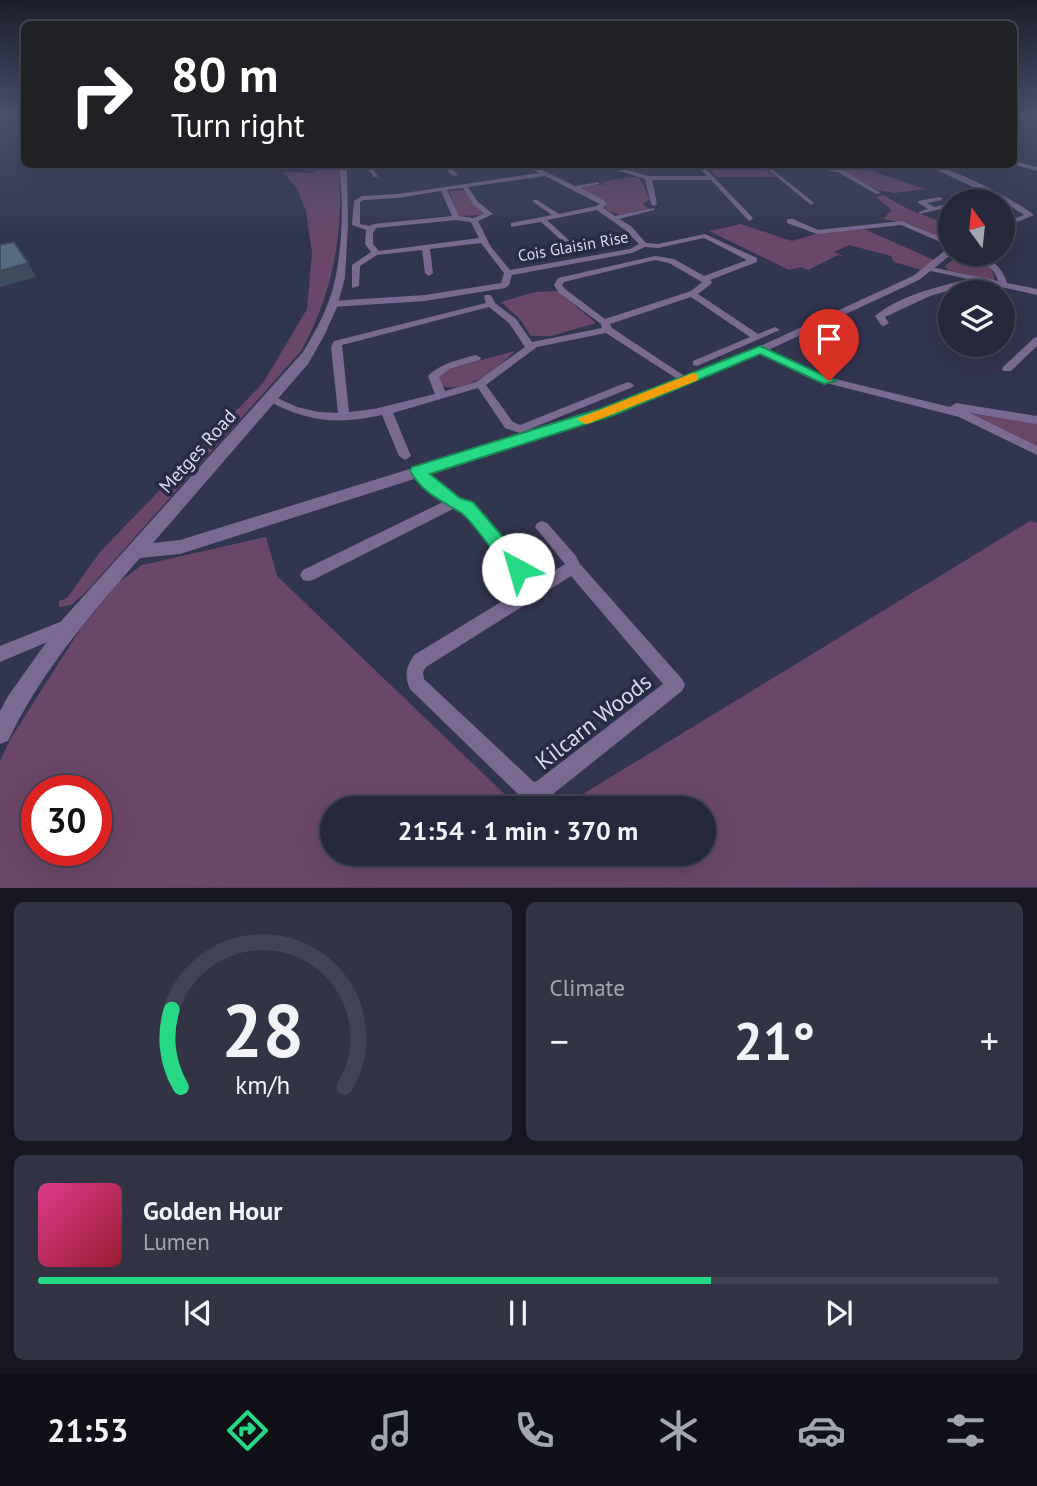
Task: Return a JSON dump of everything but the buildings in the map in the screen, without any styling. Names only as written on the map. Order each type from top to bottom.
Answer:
[{"type":"street","points":[[1017,164],[1037,169]]},
{"type":"street","name":"Metges Road","points":[[0,733],[15,703],[70,625],[304,361],[326,322],[339,285],[345,172],[343,168]]},
{"type":"street","points":[[370,168],[376,176]]},
{"type":"street","points":[[447,168],[455,175]]},
{"type":"street","name":"Cois Glaisin Rise","points":[[508,273],[632,251],[644,245],[643,241],[615,218],[598,208],[604,204],[601,201],[534,168]]},
{"type":"street","points":[[614,168],[648,178],[713,178]]},
{"type":"street","points":[[702,168],[749,219]]},
{"type":"street","points":[[767,168],[811,204]]},
{"type":"street","points":[[826,168],[839,171],[878,193]]},
{"type":"street","points":[[936,168],[1033,215]]},
{"type":"street","points":[[465,187],[475,203],[489,214],[474,220],[456,218],[394,222],[370,229],[356,225],[357,201],[362,198],[444,190],[544,174]]},
{"type":"street","name":"Cois Glaisin Rise","points":[[615,218],[653,206],[648,178]]},
{"type":"street","points":[[574,188],[597,183]]},
{"type":"street","points":[[444,190],[456,218]]},
{"type":"street","points":[[932,208],[920,202],[938,200]]},
{"type":"street","points":[[535,201],[558,216]]},
{"type":"street","points":[[921,213],[938,207]]},
{"type":"street","points":[[514,225],[598,208]]},
{"type":"street","points":[[872,215],[889,224]]},
{"type":"street","points":[[1015,220],[1033,215]]},
{"type":"street","points":[[332,304],[387,302],[505,285],[508,273],[484,240],[474,220]]},
{"type":"street","points":[[544,220],[569,245]]},
{"type":"street","points":[[790,221],[817,232],[889,224],[909,225],[938,238]]},
{"type":"street","points":[[370,229],[368,244],[376,252]]},
{"type":"street","points":[[644,245],[658,246],[705,236],[754,260],[704,279]]},
{"type":"street","points":[[355,286],[356,265],[376,252],[484,240]]},
{"type":"street","points":[[426,247],[429,273]]},
{"type":"street","points":[[271,398],[285,408],[307,414],[344,415],[386,411],[481,384],[530,347],[607,326],[707,286],[708,282],[704,279],[671,261],[654,258],[561,281],[558,285],[607,326],[685,381]]},
{"type":"street","points":[[133,552],[180,548],[609,412],[685,381],[758,344],[916,278],[938,261]]},
{"type":"street","points":[[929,268],[976,280]]},
{"type":"street","points":[[1015,287],[1037,292]]},
{"type":"street","points":[[484,290],[491,304],[513,321],[530,347]]},
{"type":"street","points":[[884,323],[880,316],[938,290]]},
{"type":"street","points":[[692,294],[758,344],[815,377],[963,414],[1037,451]]},
{"type":"street","points":[[344,415],[336,347],[338,343],[390,327],[491,304]]},
{"type":"street","points":[[697,363],[758,344],[775,330]]},
{"type":"street","points":[[1007,369],[1037,340]]},
{"type":"street","points":[[441,395],[433,376],[437,370],[476,358]]},
{"type":"street","points":[[481,384],[509,425],[520,429],[629,385]]},
{"type":"street","points":[[553,402],[562,413]]},
{"type":"street","points":[[925,403],[1037,421]]},
{"type":"street","points":[[386,411],[405,456]]},
{"type":"street","points":[[418,471],[432,487],[454,503],[467,507],[535,590]]},
{"type":"street","points":[[308,575],[454,503]]},
{"type":"street","name":"Kilcarn Woods","points":[[541,527],[676,685],[541,791],[530,792],[416,683],[414,671],[420,661],[573,567]]},
{"type":"street","points":[[0,654],[70,625]]},
{"type":"shaded area","points":[[709,168],[761,168],[777,177],[717,177]]},
{"type":"shaded area","points":[[827,168],[863,168],[925,189],[895,193],[878,190],[846,173]]},
{"type":"shaded area","points":[[319,169],[339,170],[340,218],[328,286],[321,309],[301,351],[85,593],[71,605],[59,607],[59,601],[67,598],[100,552],[263,383],[307,309],[312,253],[306,211],[297,188],[283,172],[312,173]]},
{"type":"shaded area","points":[[640,178],[650,200],[642,204],[650,209],[619,215],[604,209],[607,204],[580,188],[601,184],[610,187],[601,182]]},
{"type":"shaded area","points":[[463,190],[484,215],[458,216],[449,191]]},
{"type":"shaded area","points":[[883,195],[910,210],[938,221],[938,236],[911,224],[883,219],[892,210],[876,197]]},
{"type":"shaded area","points":[[741,224],[792,241],[819,233],[864,229],[934,260],[922,270],[894,262],[891,256],[849,245],[834,252],[846,257],[838,255],[808,270],[801,267],[789,270],[709,231]]},
{"type":"shaded area","points":[[945,266],[991,266],[995,280],[991,280],[948,270]]},
{"type":"shaded area","points":[[557,291],[596,323],[551,336],[531,336],[519,318],[501,302],[534,292]]},
{"type":"shaded area","points":[[515,351],[481,378],[462,386],[442,386],[437,375],[442,371]]},
{"type":"shaded area","points":[[967,413],[1037,423],[1037,448]]},
{"type":"shaded area","points":[[1030,521],[1037,523],[1037,887],[0,888],[0,761],[11,738],[81,628],[119,582],[142,565],[266,537],[277,576],[506,796],[320,796],[320,866],[716,866],[716,796],[580,796]]},
{"type":"slow traffic","points":[[585,419],[609,412],[693,377]]},
{"type":"route","points":[[518,569],[467,507],[454,503],[432,487],[418,471],[609,412],[760,350],[829,381]]}]
